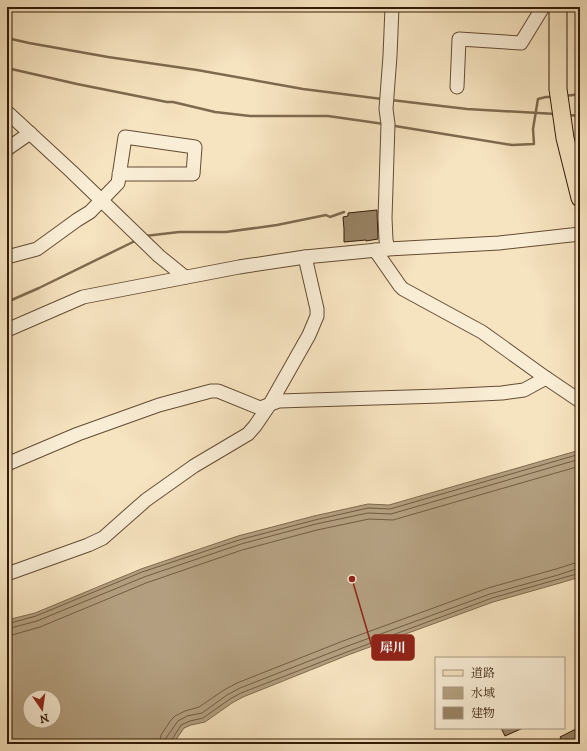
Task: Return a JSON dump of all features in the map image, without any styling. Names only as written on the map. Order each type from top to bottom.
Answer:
[{"type":"main road","points":[[558,7],[558,88],[565,138],[580,198]]},
{"type":"street","points":[[388,248],[385,218],[388,124],[386,109],[391,50],[392,7]]},
{"type":"street","points":[[457,87],[459,39],[521,43],[543,7]]},
{"type":"street","points":[[7,112],[143,242],[185,277]]},
{"type":"street","points":[[7,148],[30,133]]},
{"type":"street","points":[[7,257],[37,249],[90,212],[101,201],[118,183],[119,174],[125,136],[195,147],[193,174],[119,174]]},
{"type":"street","points":[[7,330],[83,297],[239,266],[388,248],[499,243],[580,234]]},
{"type":"street","points":[[375,250],[400,286],[482,332],[580,401]]},
{"type":"street","points":[[7,574],[88,545],[103,538],[146,500],[194,466],[248,434],[270,404],[309,335],[317,316],[317,309],[305,257]]},
{"type":"street","points":[[7,464],[78,434],[159,405],[211,391],[218,391],[260,408],[279,401],[502,393],[524,390],[546,378]]},
{"type":"water","points":[[580,450],[580,577],[493,602],[348,655],[243,697],[205,722],[184,728],[173,744],[7,744],[7,620],[35,613],[141,569],[238,536],[314,516],[368,504],[389,505]]},
{"type":"building","points":[[377,210],[378,239],[344,242],[343,217],[348,216],[348,213]]},
{"type":"building","points":[[580,727],[580,742],[576,744],[564,744],[560,737]]},
{"type":"building","points":[[502,729],[521,729],[505,736]]},
{"type":"waterway","points":[[7,38],[108,57],[197,70],[303,89],[382,99]]},
{"type":"waterway","points":[[7,68],[215,112],[250,116],[328,116],[384,124]]},
{"type":"waterway","points":[[565,96],[580,94]]},
{"type":"waterway","points":[[395,126],[512,145],[534,144],[533,129],[538,99],[554,97]]},
{"type":"waterway","points":[[391,100],[467,109],[556,114]]},
{"type":"waterway","points":[[569,115],[580,116]]},
{"type":"waterway","points":[[145,236],[179,232],[226,232],[277,225],[326,215],[330,217],[344,212]]},
{"type":"waterway","points":[[7,302],[137,240]]},
{"type":"place","name":"犀川","points":[[352,579]]}]
